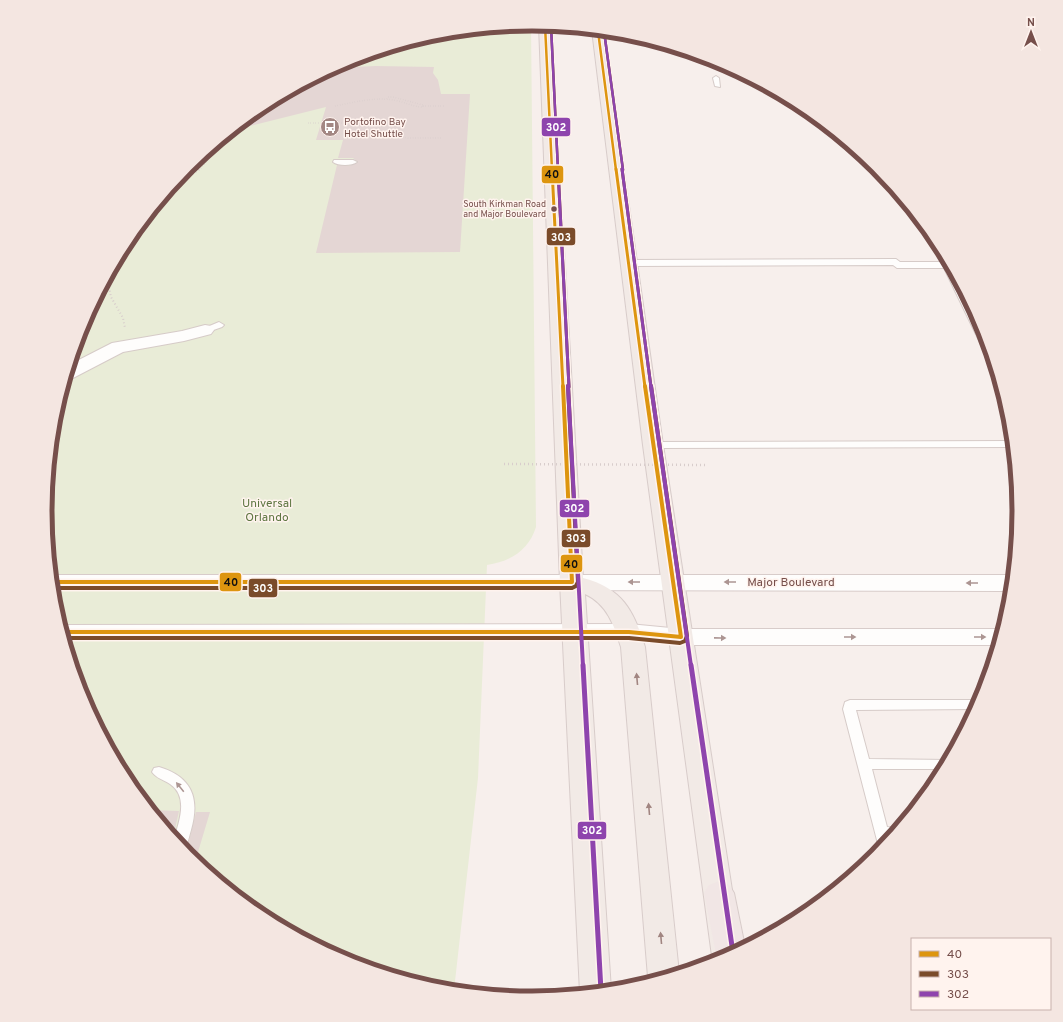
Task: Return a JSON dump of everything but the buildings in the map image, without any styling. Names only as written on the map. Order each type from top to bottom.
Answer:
[{"type":"highway","points":[[719,893],[729,948]]},
{"type":"main road","points":[[546,31],[574,632],[595,987]]},
{"type":"main road","points":[[599,36],[653,445],[726,949]]},
{"type":"main road","points":[[572,582],[597,590],[610,600],[622,615],[629,632],[635,656],[664,973]]},
{"type":"street","points":[[73,370],[118,347],[184,336],[212,327]]},
{"type":"street","name":"Major Boulevard","points":[[57,582],[1006,583]]},
{"type":"street","points":[[67,632],[629,632],[681,637],[994,637]]},
{"type":"lane","points":[[716,78],[718,86]]},
{"type":"lane","points":[[337,162],[353,162]]},
{"type":"lane","points":[[629,263],[942,262]]},
{"type":"lane","points":[[653,445],[1006,444]]},
{"type":"lane","points":[[887,833],[849,709],[850,705],[971,704]]},
{"type":"lane","points":[[865,764],[939,764]]},
{"type":"lane","points":[[160,772],[179,784],[187,797],[189,811],[180,837]]},
{"type":"path","points":[[335,106],[366,100],[387,99],[405,102],[415,107],[444,106]]},
{"type":"path","points":[[308,122],[320,122]]},
{"type":"path","points":[[331,122],[346,122]]},
{"type":"path","points":[[398,136],[408,138],[442,138]]},
{"type":"path","points":[[186,178],[209,162],[215,150]]},
{"type":"path","points":[[109,285],[113,303],[123,316],[126,324],[122,340],[118,347]]},
{"type":"path","points":[[504,464],[707,465]]},
{"type":"green space","name":"Universal Orlando","points":[[531,31],[536,527],[529,542],[518,554],[503,561],[487,565],[478,778],[455,985],[407,975],[377,966],[348,954],[291,927],[239,892],[192,850],[151,803],[132,778],[116,751],[88,695],[68,635],[61,605],[53,542],[53,480],[61,417],[68,387],[88,327],[101,299],[132,244],[151,219],[192,172],[215,150],[239,130],[292,95],[319,81],[377,56],[438,40],[500,32]]},
{"type":"transit line","name":"40","points":[[57,582],[572,582],[545,31]]},
{"type":"transit line","name":"303","points":[[58,588],[572,588],[576,586],[578,582],[551,32]]},
{"type":"transit line","name":"302","points":[[551,32],[578,582],[601,986]]},
{"type":"transit line","name":"40","points":[[67,632],[629,632],[681,637],[653,445],[599,36]]},
{"type":"transit line","name":"303","points":[[69,638],[629,638],[680,643],[685,641],[687,636],[659,444],[605,37]]},
{"type":"transit line","name":"302","points":[[605,37],[659,444],[732,946]]},
{"type":"place","name":"Portofino Bay Hotel Shuttle","points":[[330,127]]},
{"type":"place","name":"South Kirkman Road and Major Boulevard","points":[[554,209]]}]
